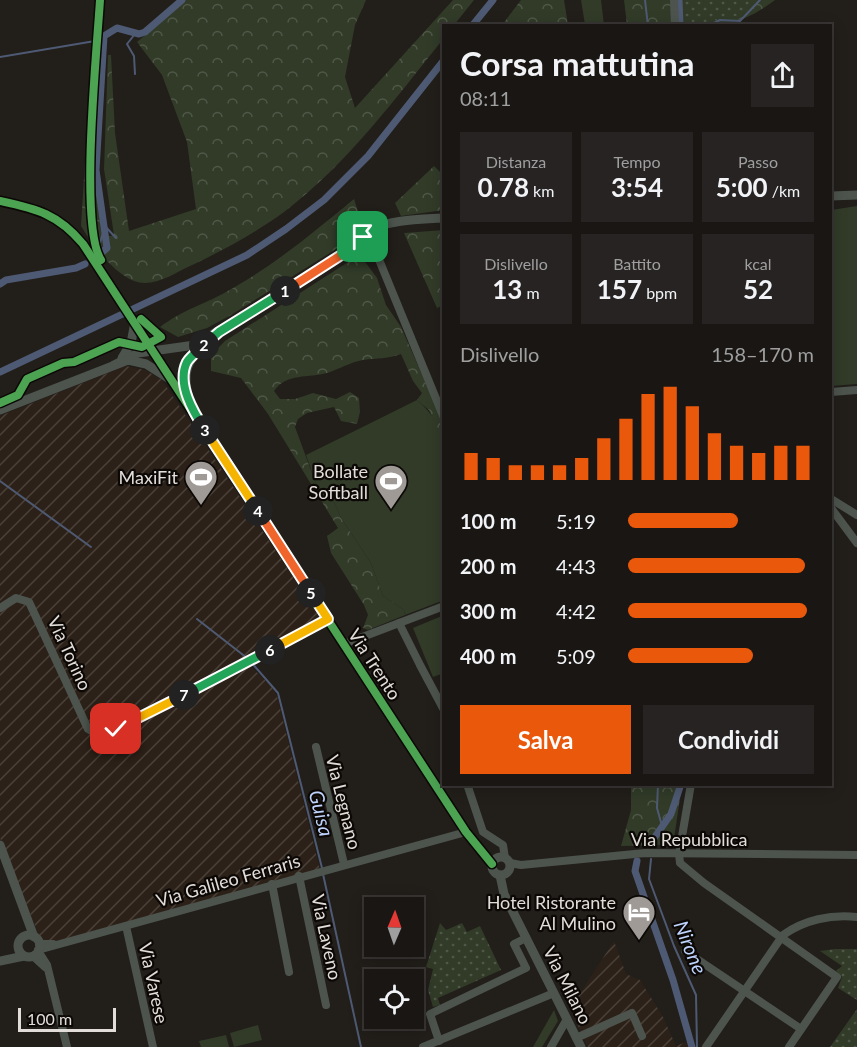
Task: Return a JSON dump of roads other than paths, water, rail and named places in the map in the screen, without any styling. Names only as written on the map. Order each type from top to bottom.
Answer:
[{"type":"street","points":[[674,0],[675,24]]},
{"type":"street","points":[[832,196],[857,195]]},
{"type":"street","name":"Via Trento","points":[[1,202],[34,208],[67,227],[83,244],[458,817]]},
{"type":"street","points":[[0,410],[121,362],[195,345],[363,241],[366,232],[379,231],[405,221],[442,218]]},
{"type":"street","points":[[363,241],[366,245],[373,245],[380,240],[379,231]]},
{"type":"street","points":[[373,245],[442,413]]},
{"type":"street","points":[[121,362],[131,344],[135,322]]},
{"type":"street","points":[[143,334],[166,346],[197,342],[219,332]]},
{"type":"street","points":[[192,409],[184,372],[187,362],[219,332]]},
{"type":"street","points":[[156,355],[184,354],[202,346]]},
{"type":"street","points":[[121,362],[155,368],[173,380]]},
{"type":"street","points":[[832,392],[857,390]]},
{"type":"street","points":[[832,500],[857,515]]},
{"type":"street","points":[[832,509],[853,533],[857,543]]},
{"type":"street","points":[[840,520],[857,515]]},
{"type":"street","name":"Via Torino","points":[[0,608],[16,598],[29,602],[88,729],[94,735],[102,736],[328,619]]},
{"type":"street","points":[[344,644],[442,607]]},
{"type":"street","points":[[399,624],[442,706]]},
{"type":"street","name":"Via Legnano","points":[[316,747],[344,864]]},
{"type":"street","points":[[468,786],[486,835],[503,845],[502,866]]},
{"type":"street","points":[[691,786],[679,854],[680,863],[689,872],[837,976],[789,1047]]},
{"type":"street","name":"Via Milano","points":[[458,817],[466,832],[502,866]]},
{"type":"street","name":"Via Milano","points":[[458,817],[502,866],[505,886],[526,938],[578,1043]]},
{"type":"street","name":"Via Galileo Ferraris","points":[[0,960],[34,949],[70,943],[299,876],[466,832]]},
{"type":"street","points":[[0,845],[26,913],[34,949],[50,976],[67,1047]]},
{"type":"street","name":"Via Repubblica","points":[[502,866],[612,855],[857,855]]},
{"type":"street","name":"Via Laveno","points":[[299,876],[326,1005]]},
{"type":"street","points":[[272,884],[289,972]]},
{"type":"street","points":[[20,941],[26,913]]},
{"type":"street","points":[[706,1047],[781,938],[795,927],[813,921],[832,917],[857,917]]},
{"type":"street","name":"Via Varese","points":[[126,926],[153,1047]]},
{"type":"street","points":[[439,1041],[430,1014],[526,968],[514,944],[526,938]]},
{"type":"street","points":[[20,941],[34,949]]},
{"type":"street","points":[[20,941],[34,949]]},
{"type":"street","name":"Via Galileo Ferraris","points":[[0,960],[20,941]]},
{"type":"street","points":[[686,951],[801,1029]]},
{"type":"street","points":[[423,1047],[554,993]]},
{"type":"street","points":[[578,1043],[632,1013],[642,1036]]},
{"type":"street","points":[[551,1047],[567,1019]]},
{"type":"waterway","points":[[100,254],[107,248],[96,170],[104,36],[117,28],[139,34],[145,32],[182,0]]},
{"type":"waterway","points":[[474,24],[493,0]]},
{"type":"waterway","points":[[645,0],[648,24]]},
{"type":"waterway","points":[[679,0],[680,24]]},
{"type":"waterway","name":"Nirone","points":[[712,24],[720,20],[740,21],[760,0]]},
{"type":"waterway","points":[[135,34],[127,44],[134,56],[135,74]]},
{"type":"waterway","points":[[0,57],[95,41]]},
{"type":"waterway","points":[[0,372],[247,255],[286,229],[324,200],[368,156],[442,63]]},
{"type":"waterway","points":[[104,225],[116,238]]},
{"type":"waterway","points":[[100,243],[104,229]]},
{"type":"waterway","points":[[0,284],[6,280],[76,268],[85,264]]},
{"type":"waterway","name":"Guisa","points":[[0,481],[91,547]]},
{"type":"waterway","name":"Guisa","points":[[197,619],[247,658]]},
{"type":"waterway","name":"Guisa","points":[[251,662],[278,693],[322,868]]},
{"type":"waterway","points":[[658,786],[657,808],[662,826]]},
{"type":"waterway","points":[[650,844],[671,814],[680,786]]},
{"type":"waterway","name":"Nirone","points":[[651,859],[649,879],[674,946],[696,995],[697,1047]]},
{"type":"waterway","points":[[637,861],[635,871],[673,980],[692,1047]]},
{"type":"waterway","name":"Guisa","points":[[323,874],[361,1047]]},
{"type":"place","name":"MaxiFit","points":[[201,506]]},
{"type":"place","name":"Bollate Softball","points":[[391,510]]},
{"type":"place","name":"Hotel Ristorante Al Mulino","points":[[639,941]]}]
